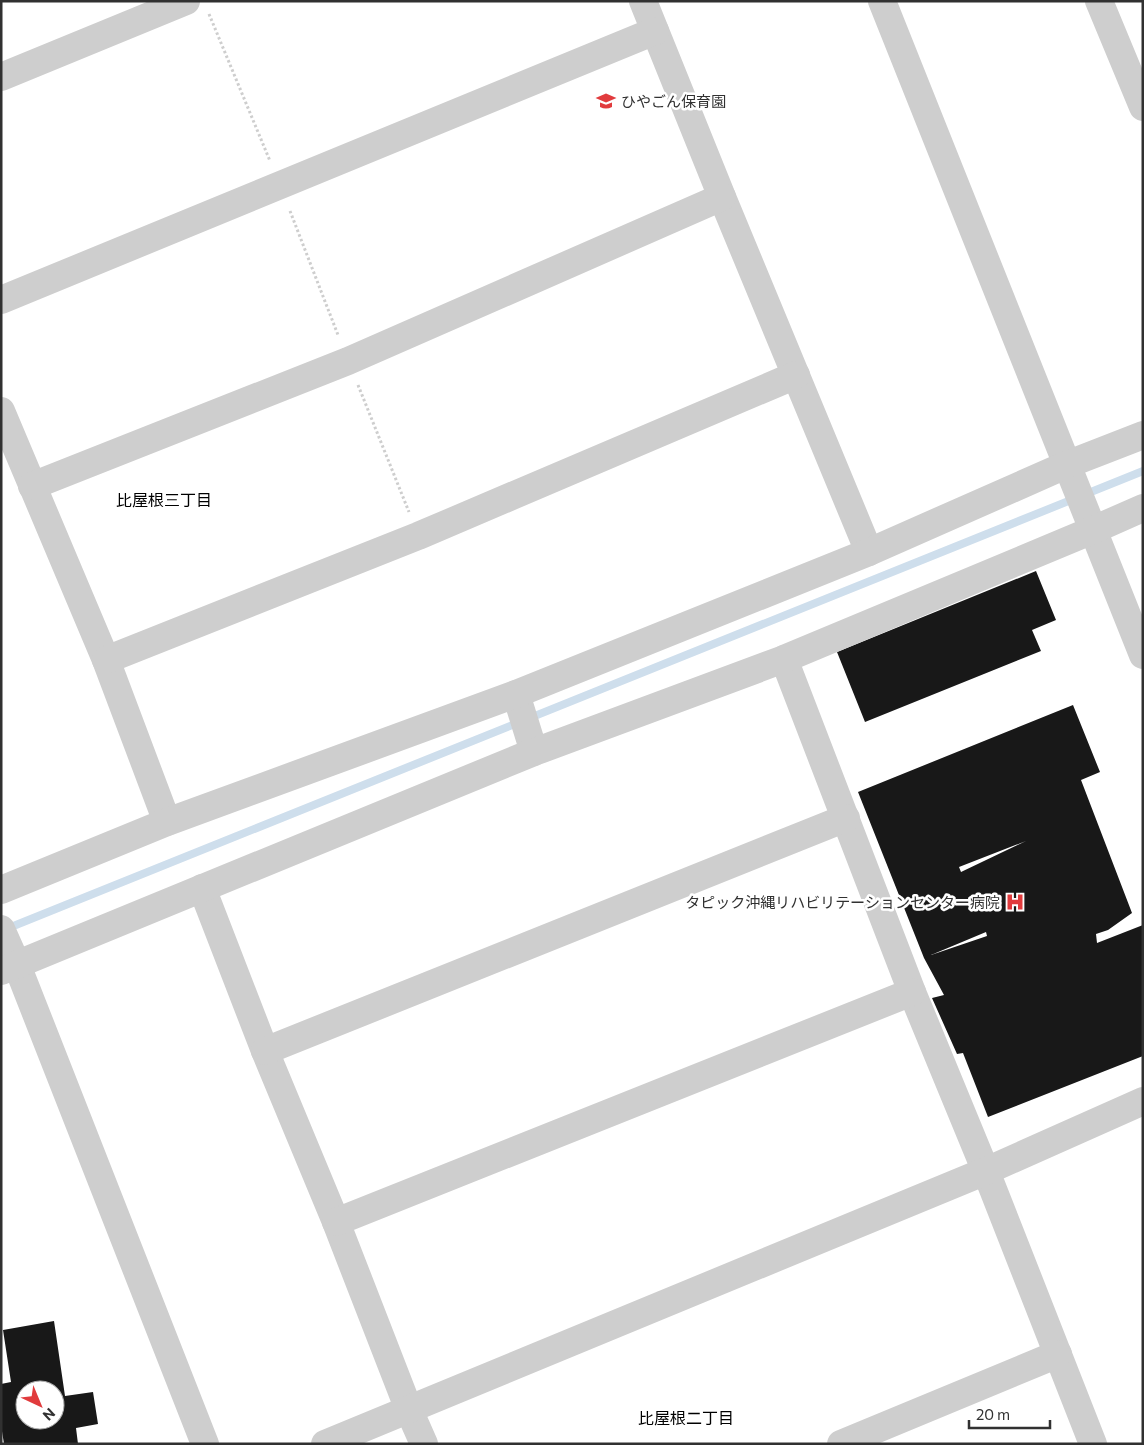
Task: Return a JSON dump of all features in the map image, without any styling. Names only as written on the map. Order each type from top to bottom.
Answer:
[{"type":"street","points":[[643,1],[869,552]]},
{"type":"street","points":[[882,1],[1143,654]]},
{"type":"street","points":[[1099,1],[1134,62],[1143,107]]},
{"type":"street","points":[[1,77],[184,4]]},
{"type":"street","points":[[1,300],[655,31]]},
{"type":"street","points":[[32,486],[348,361],[722,197]]},
{"type":"street","points":[[106,660],[418,536],[796,375]]},
{"type":"street","points":[[1,411],[106,660],[168,822]]},
{"type":"street","points":[[1,890],[168,822],[516,694],[1069,470],[1143,435]]},
{"type":"street","points":[[205,1444],[7,953],[202,888],[534,752],[784,659],[1090,522],[1143,508]]},
{"type":"street","points":[[784,659],[912,992],[986,1170],[1093,1444]]},
{"type":"street","points":[[516,694],[534,752]]},
{"type":"street","points":[[265,1051],[846,818]]},
{"type":"street","points":[[202,888],[265,1051],[336,1222],[424,1444]]},
{"type":"street","points":[[336,1222],[912,992]]},
{"type":"street","points":[[325,1444],[986,1170],[1143,1101]]},
{"type":"street","points":[[841,1444],[1058,1354]]},
{"type":"path","points":[[184,4],[280,184],[418,536]]},
{"type":"building","points":[[1036,571],[1056,620],[1032,630],[1041,651],[865,722],[837,652]]},
{"type":"building","points":[[1073,705],[1100,772],[1081,780],[1132,913],[1108,930],[1096,934],[1097,943],[1143,925],[1143,1056],[988,1117],[963,1053],[957,1054],[932,998],[944,995],[924,958],[858,792]],"holes":[[[1026,841],[961,872],[959,867]],[[986,932],[987,936],[931,955]]]},
{"type":"building","points":[[54,1321],[63,1380],[15,1380],[15,1430],[65,1430],[65,1396],[93,1392],[98,1424],[76,1428],[78,1444],[4,1444],[1,1425],[1,1384],[11,1382],[3,1330]]},
{"type":"waterway","points":[[6,929],[1143,471]]},
{"type":"place","name":"ひやごん保育園","points":[[606,101]]},
{"type":"place","name":"タピック沖縄リハビリテーションセンター病院","points":[[1015,902]]},
{"type":"district","name":"比屋根三丁目","points":[[164,499]]},
{"type":"district","name":"比屋根二丁目","points":[[686,1417]]}]
